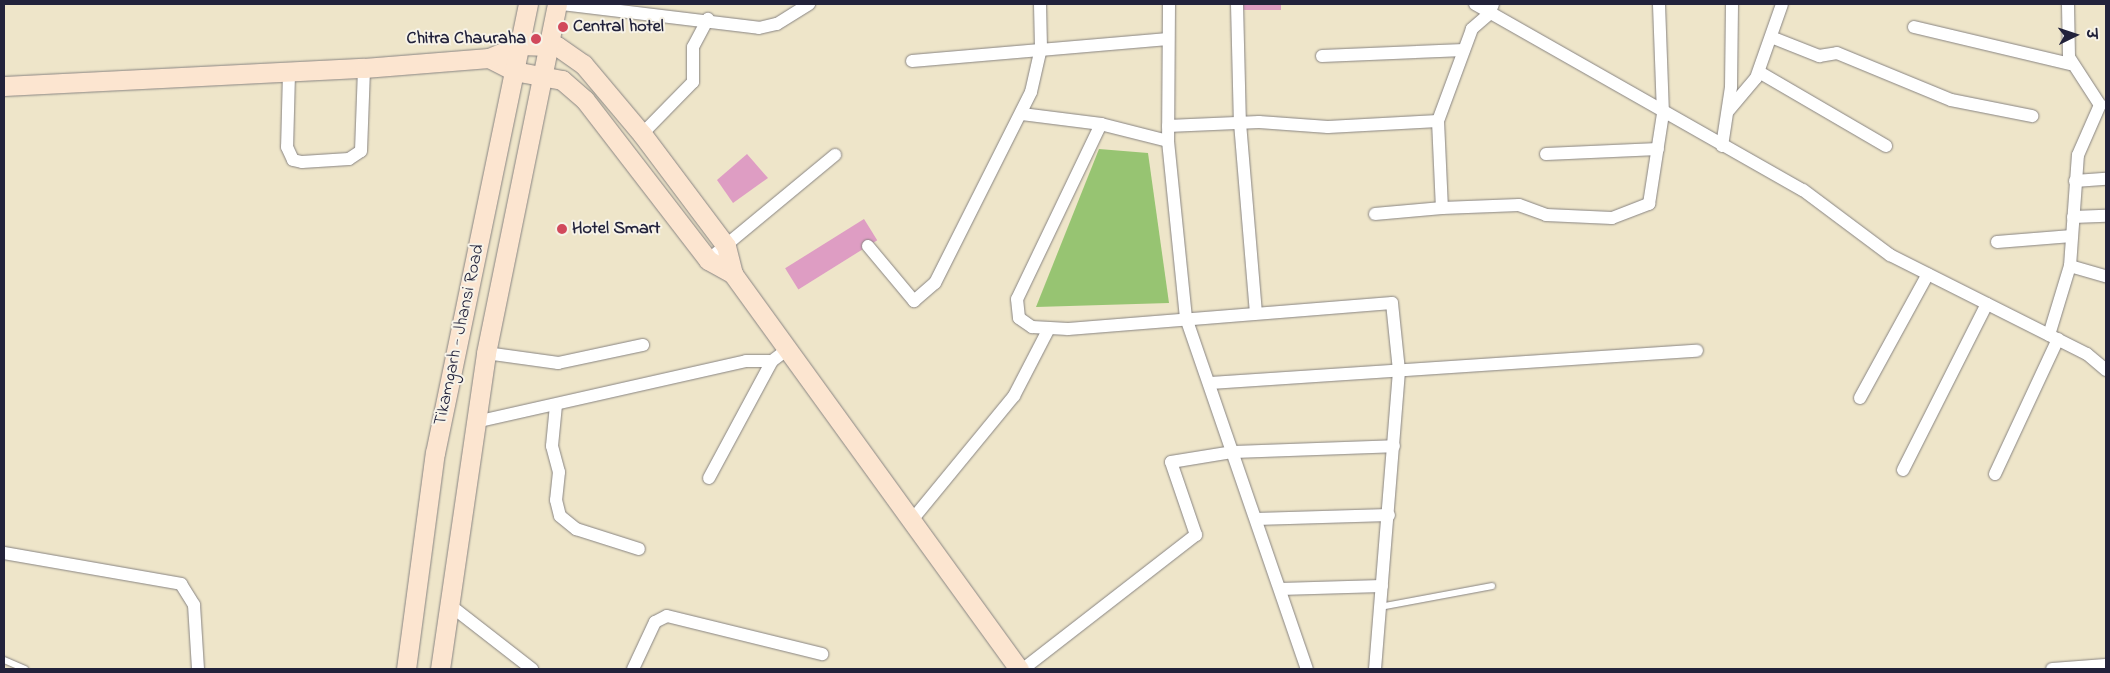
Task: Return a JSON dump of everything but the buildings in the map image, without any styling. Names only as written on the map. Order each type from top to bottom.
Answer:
[{"type":"street","name":"Tikamgarh - Jhansi Road","points":[[406,669],[435,453],[528,4]]},
{"type":"street","name":"Tikamgarh - Jhansi Road","points":[[440,669],[480,421],[486,353],[547,44],[557,4]]},
{"type":"street","points":[[562,4],[767,27],[809,4]]},
{"type":"street","points":[[868,246],[913,299],[918,300],[941,273],[1022,114],[1040,48],[1040,4]]},
{"type":"street","points":[[1169,4],[1168,141],[1186,318],[1307,669]]},
{"type":"street","points":[[1237,4],[1240,123],[1256,312]]},
{"type":"street","points":[[1475,4],[1491,9],[1663,114],[1803,190],[1890,255],[2053,337],[2106,370]]},
{"type":"street","points":[[1375,214],[1442,208],[1519,205],[1546,215],[1612,218],[1649,204],[1663,114],[1659,4]]},
{"type":"street","points":[[1722,146],[1728,111],[1732,4]]},
{"type":"street","points":[[1728,111],[1750,90],[1782,4]]},
{"type":"street","points":[[1995,474],[2053,337],[2070,266],[2078,155],[2103,103],[2071,64],[2068,4]]},
{"type":"street","points":[[1442,208],[1438,121],[1472,29],[1491,9]]},
{"type":"street","points":[[642,134],[693,82],[693,47],[708,19]]},
{"type":"street","points":[[1914,28],[2071,64]]},
{"type":"street","points":[[1771,37],[1819,56],[1837,53],[1951,100],[2032,116]]},
{"type":"street","points":[[912,61],[1040,48],[1168,39]]},
{"type":"street","points":[[4,86],[364,68],[489,58],[519,45],[547,44],[568,51],[583,64],[642,134],[726,246],[733,274],[789,348],[1019,669]]},
{"type":"street","points":[[1322,56],[1464,50]]},
{"type":"street","points":[[489,58],[514,71],[541,74],[562,80],[585,100],[708,260],[733,274]]},
{"type":"street","points":[[289,73],[287,147],[293,160],[302,162],[349,159],[361,151],[364,68]]},
{"type":"street","points":[[1758,72],[1886,146]]},
{"type":"street","points":[[1022,114],[1101,124],[1168,141]]},
{"type":"street","points":[[1168,126],[1240,123],[1328,127],[1438,121]]},
{"type":"street","points":[[1101,124],[1017,299],[1019,318],[1032,327],[1048,330],[1256,312],[1392,303],[1399,371],[1389,515],[1375,669]]},
{"type":"street","points":[[1546,154],[1658,149]]},
{"type":"street","points":[[708,260],[835,155]]},
{"type":"street","points":[[2075,182],[2106,179]]},
{"type":"street","points":[[2073,217],[2106,216]]},
{"type":"street","points":[[1997,242],[2072,236]]},
{"type":"street","points":[[2070,266],[2106,276]]},
{"type":"street","points":[[1860,398],[1928,274]]},
{"type":"street","points":[[1903,470],[1987,304]]},
{"type":"street","points":[[912,520],[1014,396],[1048,330]]},
{"type":"street","points":[[486,353],[558,363],[643,345]]},
{"type":"street","points":[[709,478],[772,361],[789,348]]},
{"type":"street","points":[[1209,384],[1696,351]]},
{"type":"street","points":[[480,421],[746,361],[772,361]]},
{"type":"street","points":[[556,405],[552,446],[559,472],[556,500],[560,516],[576,529],[639,549]]},
{"type":"street","points":[[1023,669],[1196,535],[1171,462],[1233,452],[1394,446]]},
{"type":"street","points":[[1256,519],[1389,515]]},
{"type":"street","points":[[4,553],[181,584],[194,605],[198,669]]},
{"type":"street","points":[[1280,589],[1382,586]]},
{"type":"street","points":[[451,606],[532,669]]},
{"type":"street","points":[[632,669],[655,622],[667,616],[822,654]]},
{"type":"street","points":[[2052,669],[2106,665]]},
{"type":"lane","points":[[1380,607],[1492,586]]},
{"type":"lane","points":[[4,660],[25,669]]},
{"type":"green space","points":[[1099,149],[1148,153],[1169,303],[1036,307]]},
{"type":"place","name":"Central hotel","points":[[563,27]]},
{"type":"place","name":"Chitra Chauraha","points":[[536,39]]},
{"type":"place","name":"Hotel Smart","points":[[562,229]]}]
